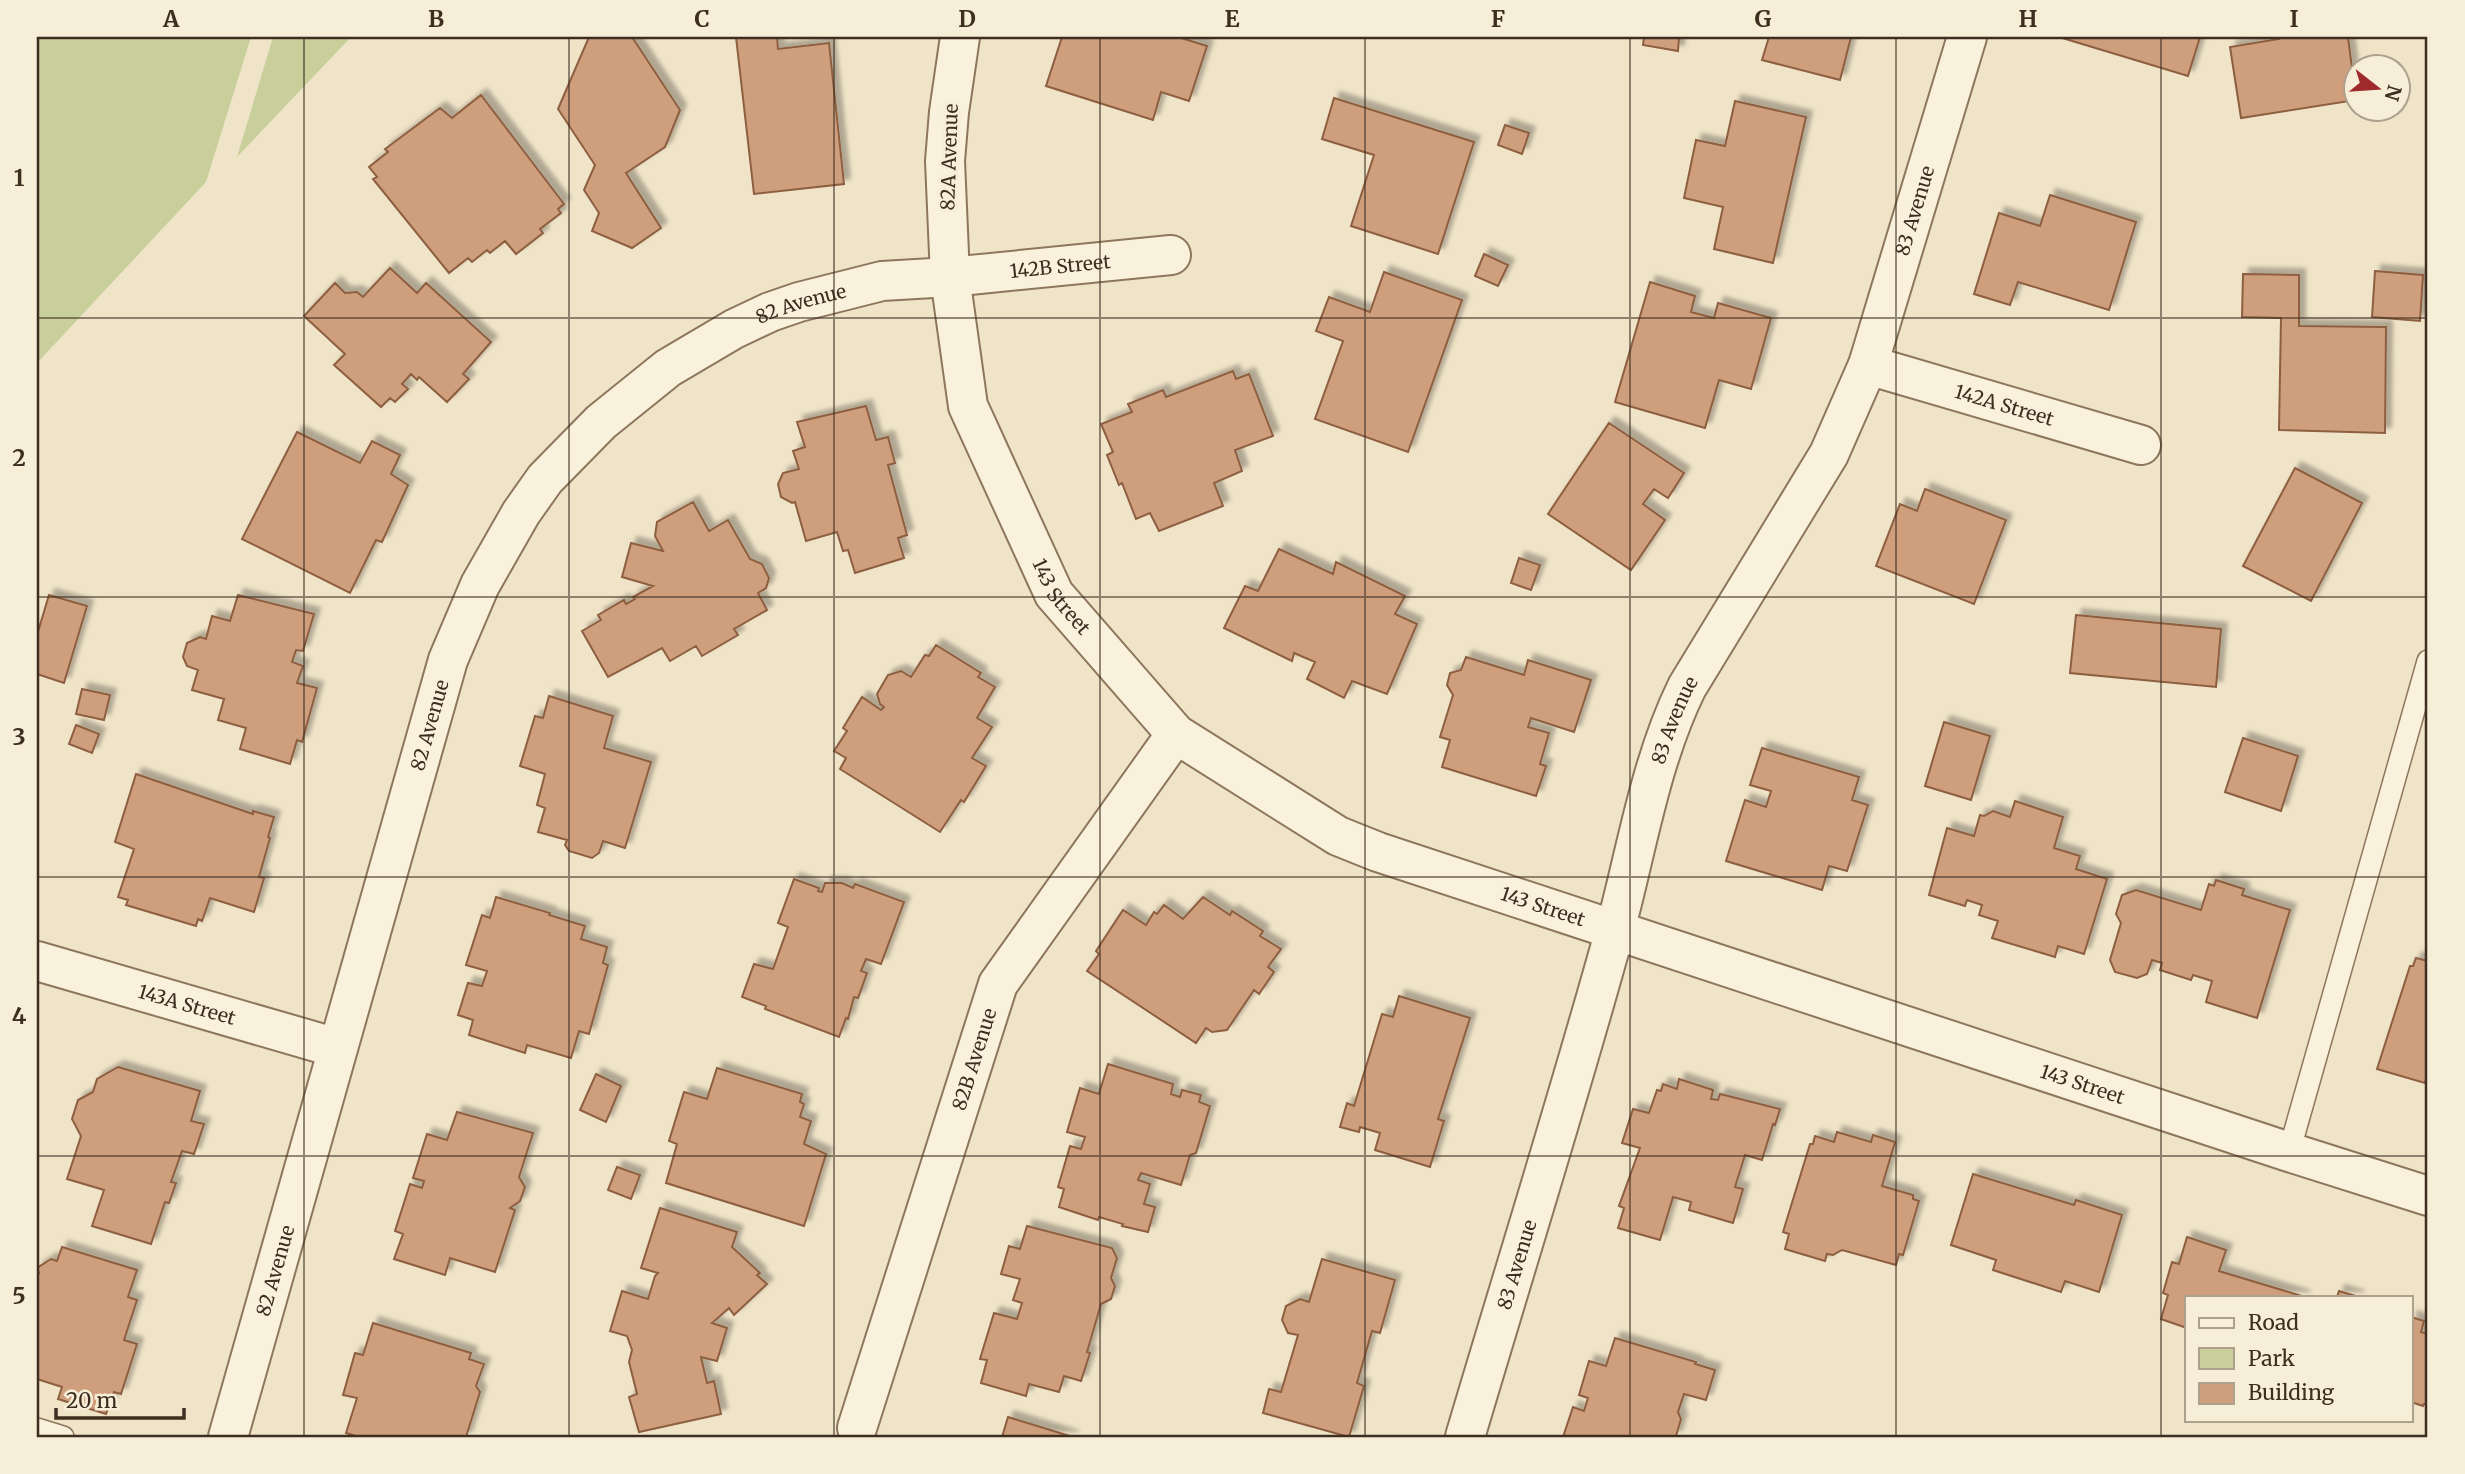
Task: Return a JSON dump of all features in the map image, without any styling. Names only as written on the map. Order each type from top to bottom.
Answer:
[{"type":"street","name":"82A Avenue","points":[[950,277],[945,161],[960,37]]},
{"type":"street","name":"83 Avenue","points":[[1465,1437],[1614,931],[1672,717],[1829,454],[1868,365],[1967,37]]},
{"type":"street","name":"142B Street","points":[[950,277],[1171,255]]},
{"type":"street","name":"143 Street","points":[[950,277],[968,406],[1054,594],[1176,734],[1338,836],[1378,852],[1614,931],[2428,1196]]},
{"type":"street","name":"82 Avenue","points":[[228,1437],[448,660],[480,585],[521,513],[545,479],[601,422],[668,368],[734,329],[771,312],[826,294],[882,281],[950,277]]},
{"type":"street","name":"142A Street","points":[[1868,365],[2141,445]]},
{"type":"street","name":"82B Avenue","points":[[856,1428],[998,984],[1176,734]]},
{"type":"street","name":"143A Street","points":[[37,961],[337,1048]]},
{"type":"lane","points":[[2289,1152],[2428,661]]},
{"type":"lane","points":[[37,1429],[63,1437]]},
{"type":"green space","points":[[37,37],[251,37],[206,182],[37,363]]},
{"type":"green space","points":[[273,37],[351,37],[237,157]]},
{"type":"building","points":[[589,37],[632,37],[680,110],[665,147],[626,173],[661,228],[632,248],[592,231],[599,213],[584,190],[595,165],[558,109]]},
{"type":"building","points":[[736,37],[777,37],[778,49],[829,43],[844,184],[754,194]]},
{"type":"building","points":[[1062,37],[1178,37],[1207,46],[1189,101],[1161,92],[1153,120],[1046,86]]},
{"type":"building","points":[[1644,37],[1679,37],[1678,51],[1643,45]]},
{"type":"building","points":[[1769,37],[1851,37],[1840,80],[1762,60]]},
{"type":"building","points":[[2059,37],[2200,37],[2188,76]]},
{"type":"building","points":[[2348,37],[2350,52],[2342,52],[2342,102],[2241,118],[2230,47],[2279,39]]},
{"type":"building","points":[[481,95],[564,204],[558,209],[561,213],[540,229],[543,233],[516,254],[505,241],[472,262],[468,258],[449,273],[373,179],[377,177],[369,167],[388,152],[385,149],[440,108],[452,118]]},
{"type":"building","points":[[1334,98],[1474,142],[1438,254],[1351,226],[1374,155],[1322,139]]},
{"type":"building","points":[[1735,101],[1806,117],[1773,263],[1714,249],[1723,207],[1684,198],[1696,140],[1725,146]]},
{"type":"building","points":[[1505,125],[1529,133],[1522,154],[1498,145]]},
{"type":"building","points":[[2050,195],[2136,222],[2109,310],[2018,282],[2010,305],[1974,294],[1999,213],[2040,226]]},
{"type":"building","points":[[1484,254],[1508,265],[1498,286],[1475,276]]},
{"type":"building","points":[[390,268],[417,293],[426,283],[491,342],[463,374],[469,379],[447,402],[419,377],[417,380],[411,374],[402,384],[408,389],[395,402],[390,398],[381,407],[334,365],[345,354],[304,316],[335,283],[345,293],[357,292],[363,297]]},
{"type":"building","points":[[2375,271],[2423,275],[2420,321],[2372,317]]},
{"type":"building","points":[[1384,272],[1462,300],[1408,452],[1315,419],[1343,341],[1316,331],[1329,297],[1370,312]]},
{"type":"building","points":[[2243,274],[2299,275],[2299,326],[2386,327],[2385,433],[2279,430],[2281,318],[2242,317]]},
{"type":"building","points":[[1650,282],[1695,296],[1691,312],[1714,318],[1718,303],[1771,318],[1751,389],[1719,380],[1705,428],[1615,402]]},
{"type":"building","points":[[1233,371],[1236,379],[1249,374],[1273,436],[1235,450],[1242,471],[1214,483],[1223,506],[1159,531],[1150,513],[1136,519],[1122,483],[1119,485],[1107,455],[1113,452],[1101,424],[1132,412],[1128,404],[1163,390],[1166,397]]},
{"type":"building","points":[[866,406],[876,440],[888,437],[895,463],[888,465],[907,535],[898,538],[904,558],[855,573],[848,550],[843,551],[837,532],[806,541],[795,502],[781,497],[778,484],[783,473],[799,469],[793,451],[805,447],[797,422]]},
{"type":"building","points":[[1609,423],[1684,473],[1668,498],[1654,489],[1643,504],[1665,520],[1631,570],[1548,514]]},
{"type":"building","points":[[297,432],[360,463],[372,441],[400,455],[391,474],[408,485],[382,542],[376,540],[350,593],[242,539]]},
{"type":"building","points":[[2295,468],[2362,503],[2311,601],[2243,566]]},
{"type":"building","points":[[1925,489],[2006,520],[1974,604],[1876,566],[1900,504],[1917,511]]},
{"type":"building","points":[[693,502],[709,531],[728,520],[750,559],[762,564],[769,578],[766,588],[758,593],[767,610],[734,629],[738,635],[702,656],[696,646],[670,661],[662,648],[608,677],[582,631],[601,620],[598,615],[624,600],[626,604],[653,586],[622,577],[631,543],[663,551],[655,536],[657,522]]},
{"type":"building","points":[[1279,549],[1333,574],[1336,562],[1405,596],[1395,614],[1417,624],[1387,694],[1352,681],[1344,698],[1307,679],[1315,662],[1294,653],[1292,661],[1224,628],[1245,586],[1258,591]]},
{"type":"building","points":[[1519,558],[1540,565],[1531,590],[1511,583]]},
{"type":"building","points":[[49,595],[87,606],[64,683],[37,674],[37,635]]},
{"type":"building","points":[[238,595],[314,614],[303,651],[296,650],[292,662],[303,666],[297,683],[317,688],[302,742],[297,740],[290,764],[240,749],[246,728],[218,720],[224,699],[192,690],[198,670],[187,666],[183,657],[187,643],[200,637],[206,639],[212,616],[230,621]]},
{"type":"building","points":[[2076,615],[2221,629],[2216,687],[2070,673]]},
{"type":"building","points":[[936,645],[981,673],[978,677],[995,687],[977,718],[992,727],[972,758],[986,766],[964,802],[961,800],[940,832],[840,769],[846,758],[834,751],[847,731],[843,728],[862,697],[881,710],[884,707],[877,694],[888,675],[901,671],[911,677],[925,655],[929,656]]},
{"type":"building","points":[[1466,657],[1524,675],[1528,660],[1591,680],[1574,732],[1531,718],[1528,727],[1549,733],[1540,764],[1546,766],[1536,796],[1442,767],[1450,740],[1440,737],[1453,695],[1447,685],[1450,673],[1461,670]]},
{"type":"building","points":[[82,689],[110,695],[104,720],[76,714]]},
{"type":"building","points":[[549,696],[613,716],[604,748],[651,762],[625,848],[603,841],[599,853],[592,858],[569,851],[565,845],[567,840],[538,832],[545,808],[537,805],[545,774],[520,766],[535,716],[543,718]]},
{"type":"building","points":[[1944,722],[1990,736],[1971,800],[1925,786]]},
{"type":"building","points":[[76,725],[99,734],[92,753],[69,744]]},
{"type":"building","points":[[2243,738],[2298,756],[2281,811],[2225,792]]},
{"type":"building","points":[[1762,748],[1859,777],[1852,800],[1868,805],[1847,871],[1829,866],[1822,890],[1726,861],[1745,800],[1766,807],[1771,791],[1750,785]]},
{"type":"building","points":[[136,774],[253,814],[253,811],[274,817],[259,877],[264,878],[254,912],[210,898],[202,921],[198,919],[196,926],[126,905],[128,900],[118,897],[134,849],[115,842]]},
{"type":"building","points":[[2015,801],[2063,817],[2054,848],[2080,856],[2076,869],[2107,879],[2084,954],[2058,946],[2055,957],[1992,938],[1998,921],[1979,915],[1982,905],[1967,900],[1965,906],[1929,895],[1947,828],[1974,836],[1980,815],[1984,816],[1993,811],[2010,817]]},
{"type":"building","points":[[794,879],[819,888],[818,891],[822,892],[825,883],[842,883],[853,888],[855,884],[904,902],[881,964],[866,959],[861,971],[867,973],[858,998],[854,997],[848,1019],[846,1018],[839,1037],[765,1009],[766,1006],[742,997],[754,964],[773,969],[788,927],[778,923]]},
{"type":"building","points":[[2216,880],[2244,889],[2242,895],[2290,910],[2257,1018],[2206,1002],[2212,981],[2193,975],[2191,980],[2160,970],[2162,963],[2152,960],[2147,974],[2137,978],[2115,972],[2110,960],[2121,923],[2116,914],[2122,895],[2136,890],[2201,910],[2209,884],[2214,886]]},
{"type":"building","points":[[496,897],[585,926],[581,939],[607,947],[603,963],[608,965],[589,1034],[579,1031],[571,1058],[527,1045],[525,1053],[469,1035],[473,1020],[458,1015],[468,983],[482,986],[487,971],[466,965],[482,915],[490,918]]},
{"type":"building","points":[[1203,897],[1230,915],[1232,911],[1263,931],[1260,936],[1281,949],[1268,967],[1274,972],[1259,994],[1254,990],[1227,1030],[1212,1032],[1206,1028],[1196,1043],[1087,971],[1099,954],[1096,951],[1123,910],[1146,925],[1154,912],[1157,914],[1164,905],[1183,919]]},
{"type":"building","points":[[2416,958],[2428,961],[2428,1072],[2425,1083],[2377,1069],[2410,966],[2413,966]]},
{"type":"building","points":[[1399,996],[1470,1018],[1438,1119],[1444,1121],[1430,1167],[1375,1150],[1380,1133],[1360,1127],[1359,1132],[1340,1127],[1347,1103],[1354,1106],[1382,1014],[1393,1017]]},
{"type":"building","points":[[1108,1064],[1173,1084],[1171,1094],[1180,1097],[1182,1090],[1201,1095],[1199,1102],[1210,1106],[1196,1153],[1190,1155],[1181,1185],[1141,1173],[1138,1180],[1150,1184],[1144,1204],[1155,1207],[1148,1232],[1059,1207],[1064,1189],[1058,1187],[1070,1146],[1081,1149],[1085,1137],[1067,1132],[1080,1088],[1099,1094]]},
{"type":"building","points":[[118,1067],[200,1091],[191,1121],[204,1124],[194,1154],[182,1151],[171,1182],[176,1183],[169,1203],[165,1202],[151,1244],[92,1226],[104,1190],[67,1179],[81,1136],[72,1119],[78,1100],[93,1092],[97,1079]]},
{"type":"building","points":[[717,1068],[802,1094],[800,1102],[804,1104],[800,1117],[811,1121],[804,1144],[826,1154],[804,1226],[666,1183],[677,1144],[669,1141],[684,1092],[707,1099]]},
{"type":"building","points":[[596,1074],[621,1086],[606,1122],[580,1110]]},
{"type":"building","points":[[1679,1079],[1713,1090],[1711,1099],[1718,1100],[1720,1094],[1780,1109],[1762,1160],[1745,1155],[1735,1187],[1743,1189],[1733,1223],[1689,1210],[1691,1202],[1673,1197],[1660,1240],[1618,1228],[1624,1208],[1619,1206],[1640,1148],[1622,1143],[1633,1109],[1649,1113],[1657,1090],[1661,1091],[1663,1084],[1677,1089]]},
{"type":"building","points":[[457,1112],[533,1133],[519,1177],[525,1187],[520,1201],[510,1208],[515,1210],[495,1272],[450,1258],[445,1275],[394,1259],[403,1234],[395,1231],[410,1184],[422,1188],[424,1181],[413,1178],[427,1134],[447,1140]]},
{"type":"building","points":[[1837,1132],[1871,1142],[1873,1135],[1895,1142],[1882,1186],[1913,1195],[1913,1199],[1919,1201],[1903,1255],[1899,1254],[1896,1265],[1842,1250],[1833,1255],[1827,1254],[1825,1261],[1785,1249],[1789,1234],[1783,1232],[1810,1144],[1813,1144],[1815,1136],[1834,1142]]},
{"type":"building","points":[[617,1167],[640,1175],[631,1199],[608,1190]]},
{"type":"building","points":[[1973,1174],[2074,1205],[2076,1200],[2122,1215],[2099,1292],[2065,1281],[2061,1292],[1993,1270],[1996,1260],[1951,1245]]},
{"type":"building","points":[[660,1208],[737,1232],[732,1247],[760,1273],[757,1275],[767,1284],[734,1315],[729,1308],[712,1323],[727,1328],[717,1361],[701,1357],[707,1383],[714,1381],[721,1414],[639,1432],[629,1397],[637,1394],[629,1362],[632,1350],[627,1336],[610,1331],[622,1291],[648,1299],[658,1273],[641,1268]]},
{"type":"building","points":[[1027,1226],[1112,1248],[1117,1258],[1111,1278],[1115,1286],[1111,1299],[1101,1304],[1081,1381],[1064,1376],[1059,1392],[1029,1384],[1026,1396],[981,1383],[987,1360],[980,1359],[994,1313],[1017,1319],[1022,1303],[1013,1300],[1020,1279],[1001,1274],[1009,1246],[1020,1249]]},
{"type":"building","points":[[2187,1237],[2226,1250],[2219,1271],[2302,1296],[2185,1296],[2185,1327],[2161,1319],[2168,1295],[2163,1293],[2172,1262],[2179,1264]]},
{"type":"building","points":[[62,1247],[137,1270],[128,1297],[137,1300],[124,1340],[137,1344],[121,1394],[114,1392],[106,1414],[58,1399],[62,1387],[37,1379],[37,1268],[51,1259],[57,1261]]},
{"type":"building","points":[[1322,1259],[1395,1280],[1380,1333],[1372,1331],[1357,1383],[1364,1386],[1349,1437],[1263,1413],[1269,1389],[1281,1392],[1298,1335],[1288,1333],[1282,1320],[1286,1306],[1300,1299],[1309,1302]]},
{"type":"building","points":[[2339,1291],[2356,1296],[2337,1296]]},
{"type":"building","points":[[2412,1317],[2424,1321],[2421,1332],[2428,1334],[2428,1405],[2412,1402]]},
{"type":"building","points":[[373,1323],[471,1353],[469,1359],[484,1364],[476,1386],[480,1392],[466,1437],[359,1437],[346,1433],[357,1398],[343,1395],[355,1353],[363,1355]]},
{"type":"building","points":[[1615,1338],[1715,1370],[1706,1400],[1684,1394],[1678,1412],[1681,1419],[1676,1436],[1563,1437],[1573,1407],[1584,1411],[1588,1398],[1579,1395],[1589,1361],[1606,1366]]},
{"type":"building","points":[[1008,1417],[1073,1437],[1002,1437]]}]
